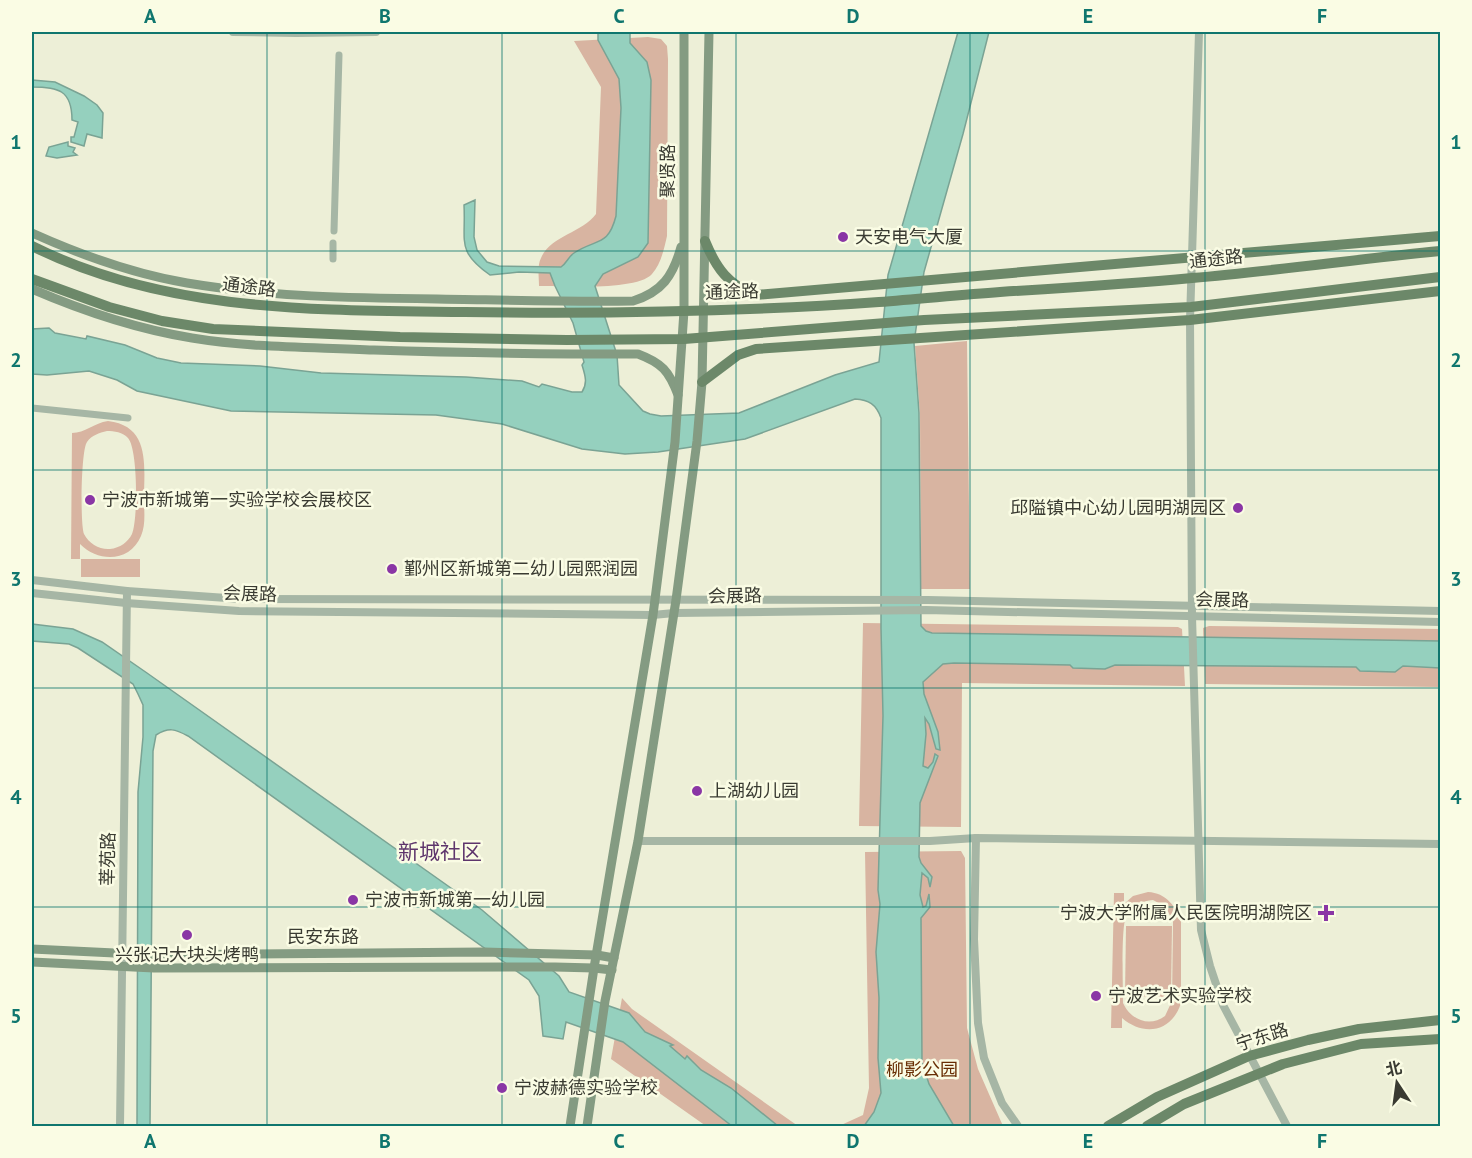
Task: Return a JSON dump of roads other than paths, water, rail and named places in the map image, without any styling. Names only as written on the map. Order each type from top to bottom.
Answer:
[{"type":"main road","name":"聚贤路","points":[[570,1126],[653,615],[675,442],[684,339],[684,32]]},
{"type":"main road","points":[[587,1126],[605,1000],[638,842],[676,600],[697,441],[704,338],[709,32]]},
{"type":"main road","points":[[32,233],[64,247],[148,274],[186,283],[266,294],[606,302],[633,301],[650,296],[663,285],[678,260],[684,236]]},
{"type":"main road","points":[[705,241],[718,269],[730,282],[756,295],[929,282],[1440,236]]},
{"type":"main road","name":"通途路","points":[[32,246],[92,272],[128,283],[168,293],[242,304],[331,310],[559,314],[879,302],[1191,279],[1440,251]]},
{"type":"main road","points":[[32,279],[109,307],[162,321],[213,329],[400,338],[567,340],[704,338],[924,320],[1191,308],[1440,276]]},
{"type":"main road","points":[[32,289],[79,309],[151,330],[223,342],[475,353],[638,354],[655,361],[668,373],[679,399]]},
{"type":"main road","points":[[702,382],[738,355],[756,349],[876,339],[1190,320],[1440,291]]},
{"type":"main road","name":"民安东路","points":[[32,949],[128,955],[484,952],[597,955],[614,958]]},
{"type":"main road","name":"民安东路","points":[[32,962],[133,968],[555,967],[612,970]]},
{"type":"main road","name":"宁东路","points":[[1108,1126],[1157,1096],[1249,1056],[1359,1029],[1440,1020]]},
{"type":"main road","name":"宁东路","points":[[1147,1126],[1184,1104],[1283,1064],[1361,1044],[1440,1039]]},
{"type":"street","points":[[233,32],[376,32]]},
{"type":"street","points":[[1199,32],[1190,320],[1192,616],[1201,930],[1223,1005],[1287,1126]]},
{"type":"street","points":[[334,231],[339,55]]},
{"type":"street","points":[[333,243],[333,259]]},
{"type":"street","points":[[32,408],[128,418]]},
{"type":"street","name":"会展路","points":[[32,580],[127,591],[241,599],[928,600],[1440,611]]},
{"type":"street","name":"莘苑路","points":[[120,1126],[123,967],[128,955],[127,591]]},
{"type":"street","name":"会展路","points":[[32,593],[126,603],[239,611],[653,615],[926,610],[1440,622]]},
{"type":"street","points":[[976,838],[974,939],[978,1023],[984,1058],[1002,1103],[1018,1126]]},
{"type":"street","points":[[638,842],[930,841],[976,838],[1440,844]]},
{"type":"water","points":[[598,32],[630,32],[630,43],[647,62],[651,80],[648,243],[638,257],[603,274],[595,286],[617,355],[619,385],[643,411],[661,416],[739,413],[835,375],[879,362],[888,275],[958,32],[989,32],[924,272],[914,343],[919,413],[921,626],[926,631],[932,633],[1440,641],[1440,668],[1403,666],[1395,672],[1360,671],[1356,667],[1115,665],[1105,669],[1073,668],[1070,665],[954,663],[943,664],[923,682],[924,694],[938,732],[940,750],[936,749],[925,718],[923,766],[928,768],[935,754],[938,756],[920,803],[919,857],[932,877],[930,887],[928,878],[922,873],[920,895],[923,907],[926,906],[929,894],[930,907],[921,918],[922,1062],[929,1084],[954,1126],[864,1126],[874,1112],[881,1093],[876,952],[880,904],[878,890],[883,716],[881,418],[877,409],[871,404],[855,399],[745,439],[658,452],[625,454],[582,449],[502,424],[436,415],[231,411],[137,391],[117,380],[89,371],[32,374],[32,329],[49,328],[55,333],[86,339],[87,336],[125,345],[157,358],[181,363],[260,366],[321,373],[522,381],[539,387],[542,384],[572,392],[582,392],[585,382],[582,365],[584,362],[573,323],[550,273],[519,272],[490,275],[479,267],[467,252],[465,245],[464,205],[475,200],[474,237],[477,250],[487,262],[499,266],[561,267],[574,253],[601,240],[609,233],[616,216],[621,108],[619,79],[598,40]]},
{"type":"water","points":[[32,80],[55,82],[97,105],[103,113],[102,138],[87,134],[84,146],[71,142],[78,122],[72,120],[66,96],[62,92],[49,88],[32,87]]},
{"type":"water","points":[[68,142],[68,146],[75,148],[73,152],[77,155],[57,158],[46,156],[49,147]]},
{"type":"water","points":[[32,624],[73,629],[102,642],[482,910],[559,976],[569,992],[629,1013],[645,1032],[673,1045],[670,1046],[685,1059],[687,1056],[701,1070],[731,1088],[778,1126],[732,1126],[623,1042],[566,1022],[563,1039],[543,1036],[539,996],[529,980],[188,736],[172,730],[156,735],[153,751],[150,1126],[137,1126],[138,792],[143,737],[143,705],[133,684],[78,648],[69,644],[32,641]]},
{"type":"place","name":"天安电气大厦","points":[[843,237]]},
{"type":"place","name":"宁波市新城第一实验学校会展校区","points":[[90,500]]},
{"type":"place","name":"邱隘镇中心幼儿园明湖园区","points":[[1238,508]]},
{"type":"place","name":"鄞州区新城第二幼儿园熙润园","points":[[392,569]]},
{"type":"place","name":"上湖幼儿园","points":[[697,791]]},
{"type":"place","name":"宁波市新城第一幼儿园","points":[[353,900]]},
{"type":"place","name":"宁波大学附属人民医院明湖院区","points":[[1326,913]]},
{"type":"place","name":"兴张记大块头烤鸭","points":[[187,935]]},
{"type":"place","name":"宁波艺术实验学校","points":[[1096,996]]},
{"type":"place","name":"宁波赫德实验学校","points":[[502,1088]]},
{"type":"district","name":"新城社区","points":[[440,852]]},
{"type":"park label","name":"柳影公园","points":[[922,1070]]}]
